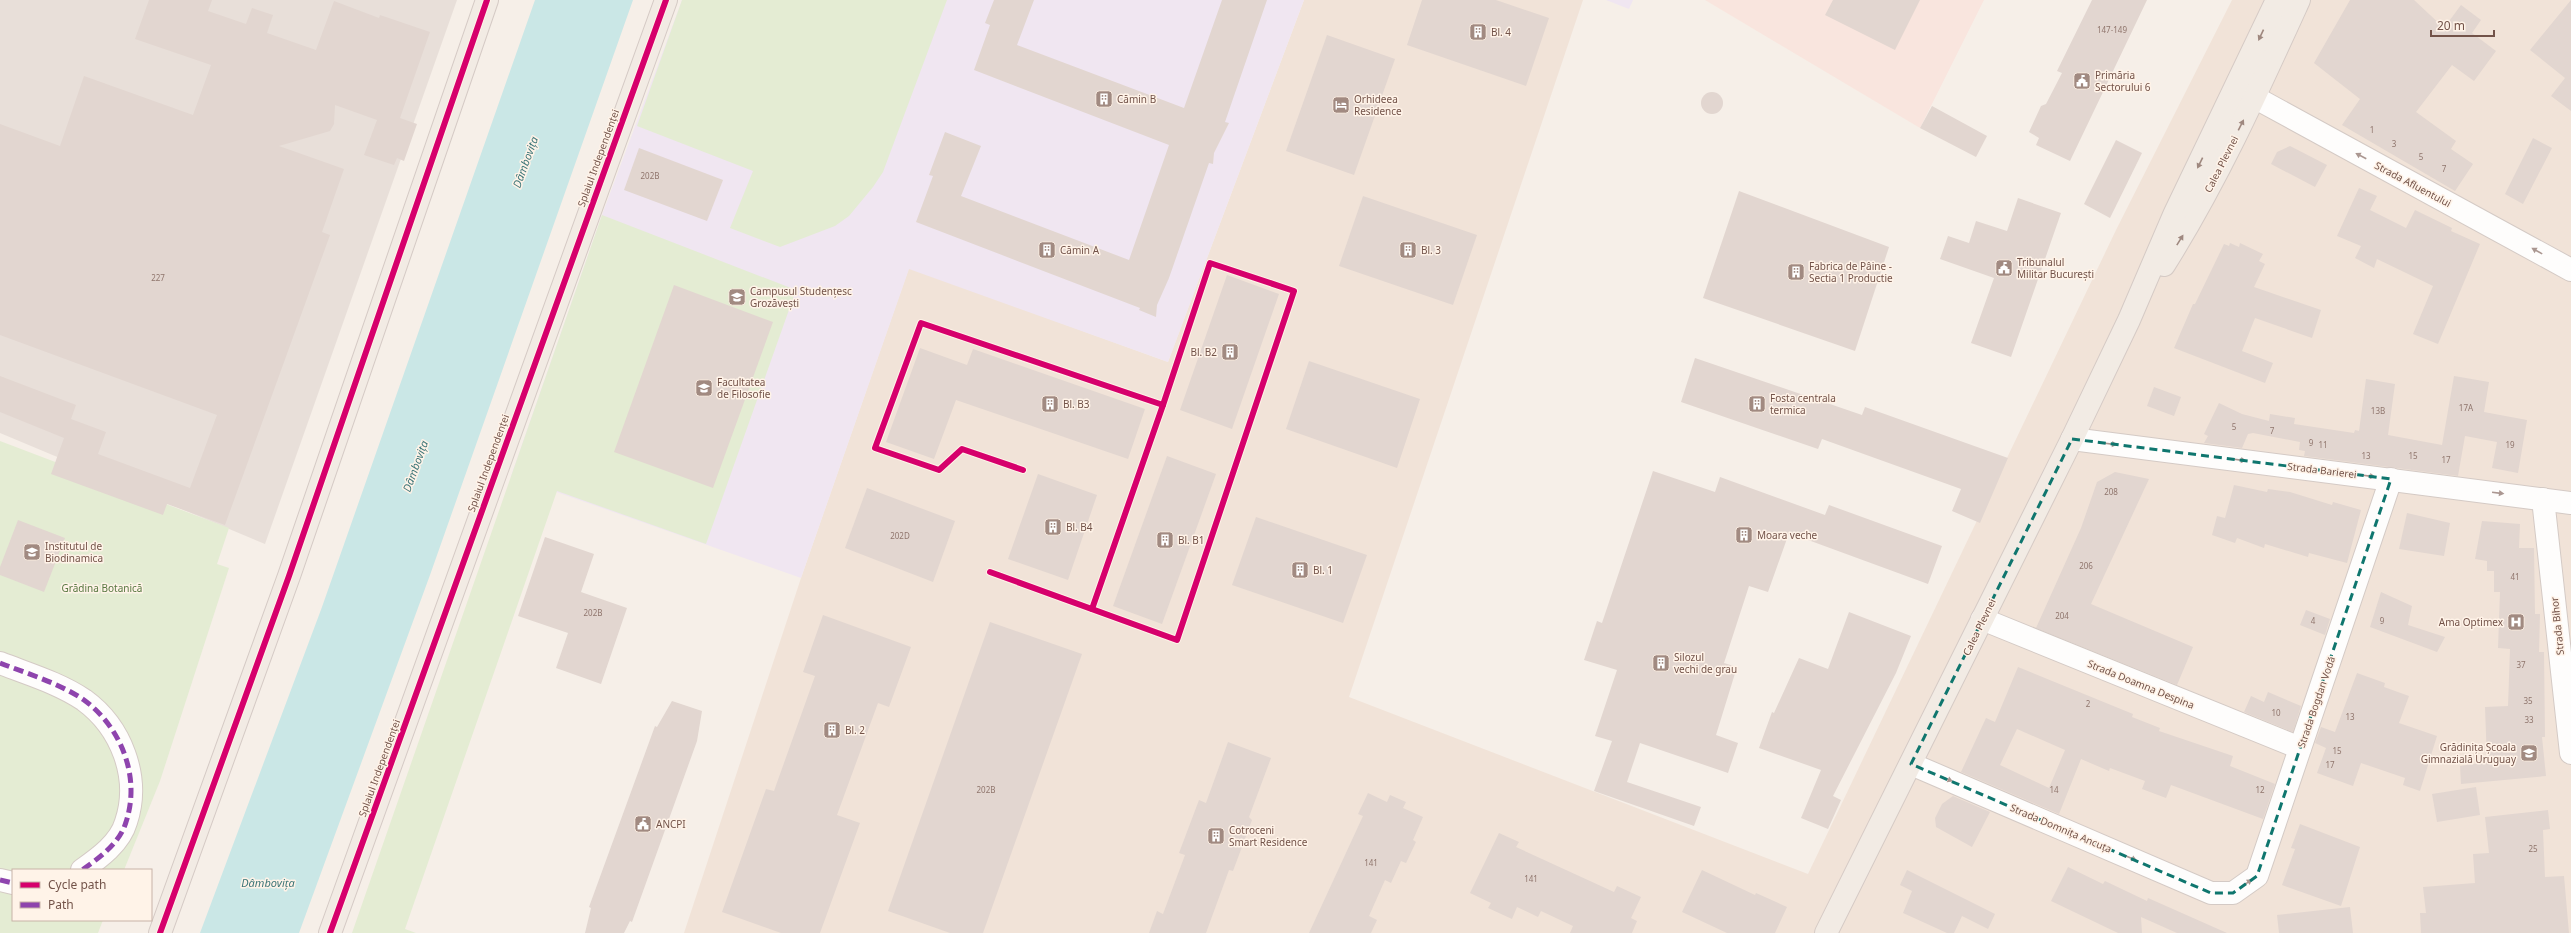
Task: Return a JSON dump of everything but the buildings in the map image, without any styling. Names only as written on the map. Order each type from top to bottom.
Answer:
[{"type":"main road","points":[[160,933],[289,576],[487,0]]},
{"type":"main road","name":"Splaiul Independenței","points":[[330,933],[666,0]]},
{"type":"main road","name":"Calea Plevnei","points":[[1826,933],[2072,439],[2129,320],[2174,215],[2277,0]]},
{"type":"main road","name":"Calea Plevnei","points":[[2129,320],[2192,221],[2254,97],[2299,0]]},
{"type":"street","name":"Strada Afluentului","points":[[2254,97],[2571,270]]},
{"type":"street","name":"Strada Barierei","points":[[2072,439],[2571,503]]},
{"type":"street","name":"Strada Bogdan Vodă","points":[[2212,893],[2233,893],[2256,876],[2391,479]]},
{"type":"street","name":"Strada Bihor","points":[[2543,499],[2571,753]]},
{"type":"street","name":"Strada Doamna Despina","points":[[1982,619],[2300,748]]},
{"type":"street","points":[[0,663],[49,682],[84,700],[111,727],[126,754],[131,784],[126,822],[106,853],[83,869]]},
{"type":"street","name":"Strada Domnița Ancuța","points":[[1911,764],[2212,893]]},
{"type":"street","points":[[0,880],[12,883]]},
{"type":"highlighted area","points":[[2072,439],[2391,479],[2257,876],[2233,893],[2211,893],[1911,764]]},
{"type":"shaded area","points":[[0,0],[457,0],[265,544],[0,433]]},
{"type":"shaded area","name":"Campusul Studențesc Grozăvești","points":[[682,0],[1304,0],[1168,362],[909,269],[801,578],[511,476],[602,215]]},
{"type":"shaded area","points":[[1304,0],[1583,0],[1349,697],[1808,874],[2116,230],[2232,0],[2571,0],[2571,933],[684,933],[801,578],[909,268],[1168,362]]},
{"type":"shaded area","points":[[1606,0],[1633,0],[1629,9]]},
{"type":"shaded area","points":[[1705,0],[1984,0],[1920,128]]},
{"type":"green space","points":[[682,0],[947,0],[883,172],[873,187],[849,216],[835,226],[780,247],[730,228],[753,171],[637,126]]},
{"type":"green space","name":"Facultatea de Filosofie","points":[[602,215],[796,290],[706,544],[557,491],[405,929],[416,933],[352,933]]},
{"type":"green space","name":"Grădina Botanică","points":[[0,441],[229,528],[217,564],[229,568],[160,781],[124,869],[12,869],[12,921],[103,921],[98,933],[0,933]]},
{"type":"water","name":"Dâmbovița","points":[[535,0],[633,0],[430,575],[299,933],[200,933],[322,607]]},
{"type":"marked path","points":[[0,663],[54,684],[84,700],[97,711],[118,739],[129,771],[131,788],[130,805],[126,822],[123,830],[114,843],[102,855],[83,869]]},
{"type":"marked path","points":[[0,880],[12,883]]},
{"type":"cycle path","points":[[160,933],[289,576],[487,0]]},
{"type":"cycle path","points":[[330,933],[666,0]]},
{"type":"cycle path","points":[[990,572],[1177,640],[1294,291],[1210,263],[1163,405],[921,323],[875,448],[939,470],[962,449],[1023,470]]},
{"type":"cycle path","points":[[1092,609],[1163,405]]},
{"type":"place","name":"Bl. 4","points":[[1478,32]]},
{"type":"place","name":"Primăria Sectorului 6","points":[[2082,81]]},
{"type":"place","name":"Cămin B","points":[[1104,99]]},
{"type":"place","name":"Orhideea Residence","points":[[1341,105]]},
{"type":"place","name":"Cămin A","points":[[1047,250]]},
{"type":"place","name":"Bl. 3","points":[[1408,250]]},
{"type":"place","name":"Tribunalul Militar București","points":[[2004,268]]},
{"type":"place","name":"Fabrica de Pâine - Sectia 1 Productie","points":[[1796,272]]},
{"type":"place","name":"Campusul Studențesc Grozăvești","points":[[737,297]]},
{"type":"place","name":"Bl. B2","points":[[1230,352]]},
{"type":"place","name":"Facultatea de Filosofie","points":[[704,388]]},
{"type":"place","name":"Bl. B3","points":[[1050,404]]},
{"type":"place","name":"Fosta centrala termica","points":[[1757,404]]},
{"type":"place","name":"Bl. B4","points":[[1053,527]]},
{"type":"place","name":"Moara veche","points":[[1744,535]]},
{"type":"place","name":"Bl. B1","points":[[1165,540]]},
{"type":"place","name":"Institutul de Biodinamica","points":[[32,552]]},
{"type":"place","name":"Bl. 1","points":[[1300,570]]},
{"type":"place","name":"Ama Optimex","points":[[2516,622]]},
{"type":"place","name":"Silozul vechi de grau","points":[[1661,663]]},
{"type":"place","name":"Bl. 2","points":[[832,730]]},
{"type":"place","name":"Grădinița Școala Gimnazială Uruguay","points":[[2529,753]]},
{"type":"place","name":"ANCPI","points":[[643,824]]},
{"type":"place","name":"Cotroceni Smart Residence","points":[[1216,836]]}]
